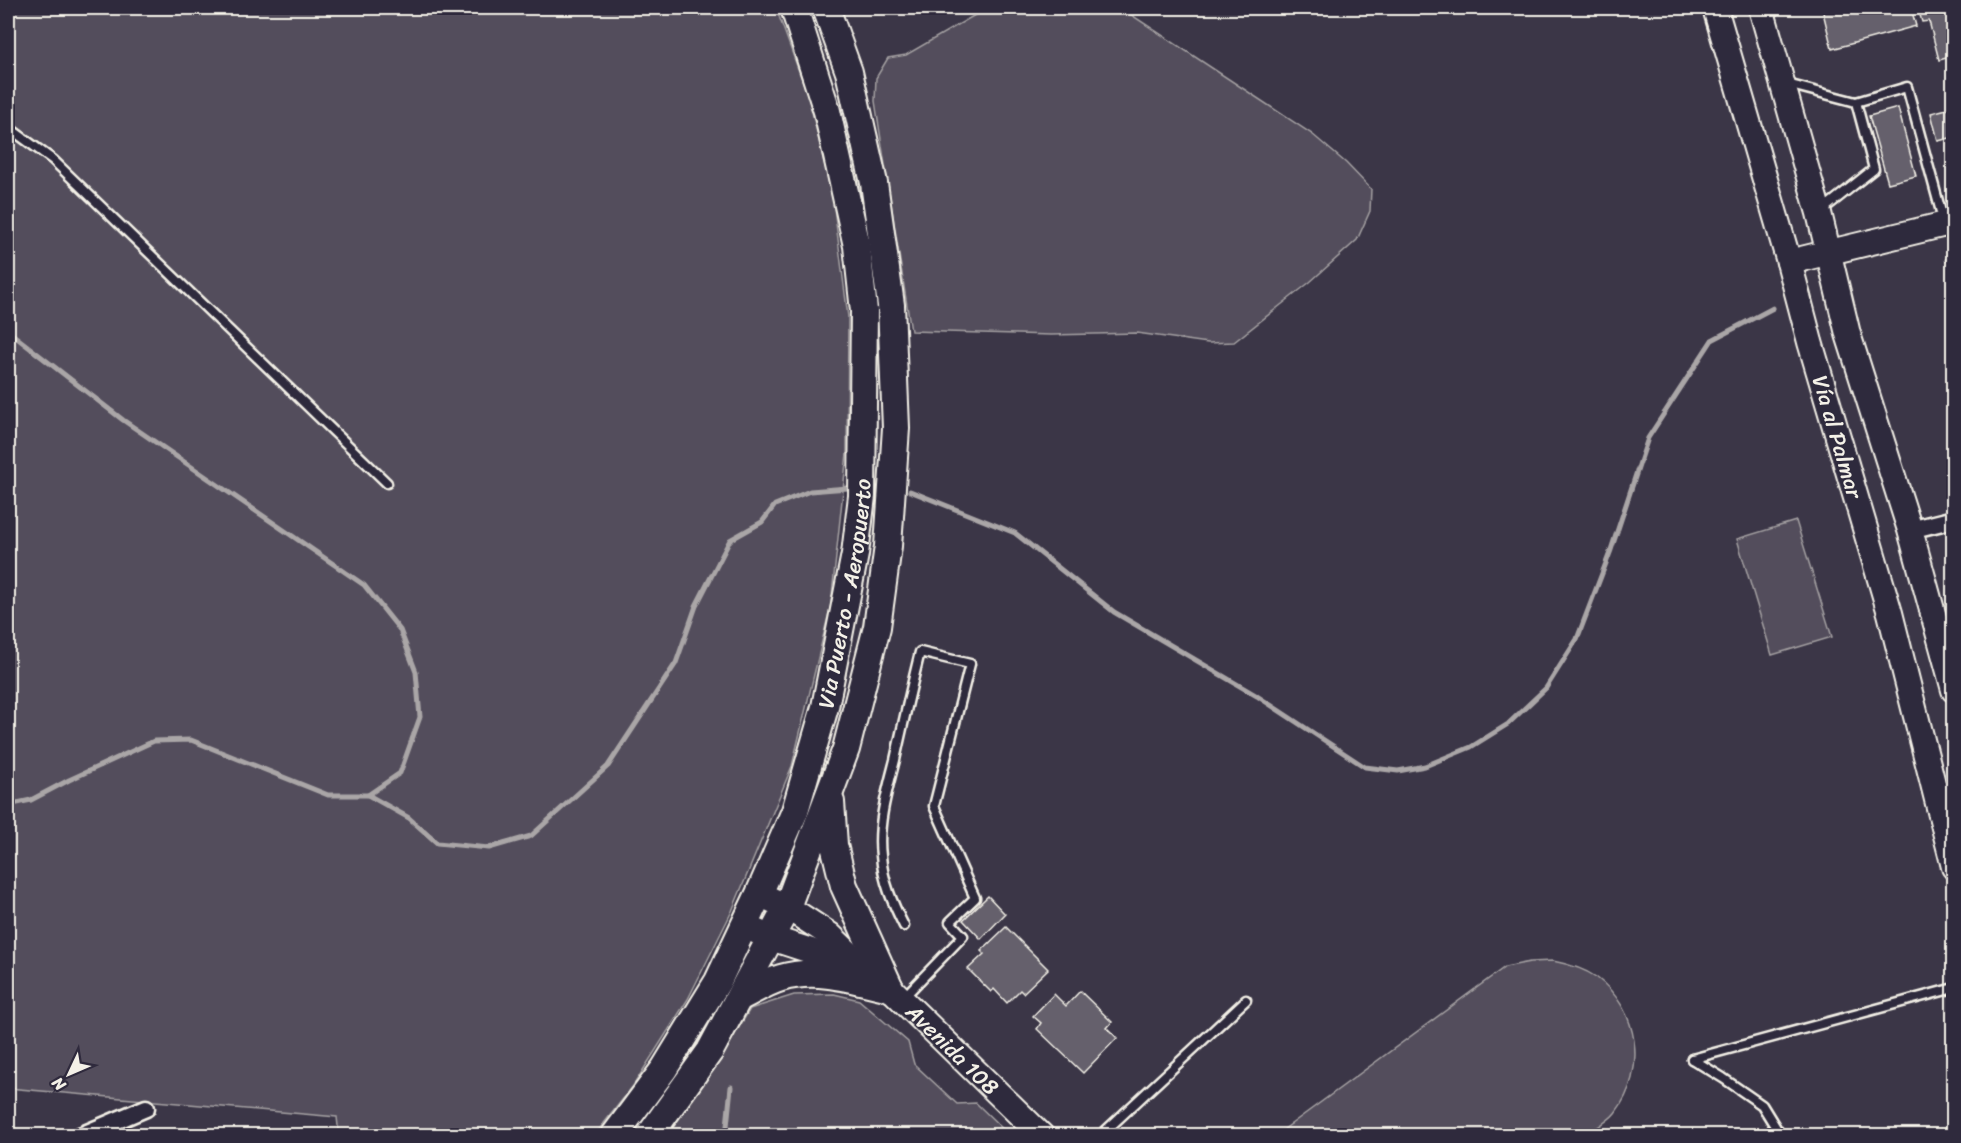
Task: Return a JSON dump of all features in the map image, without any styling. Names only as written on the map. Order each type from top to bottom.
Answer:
[{"type":"main road","name":"Via Puerto - Aeropuerto","points":[[614,1136],[664,1069],[718,981],[795,811],[825,707],[855,554],[862,496],[864,310],[857,246],[827,111],[794,8]]},
{"type":"main road","name":"Via Puerto - Aeropuerto","points":[[649,1136],[710,1052],[787,907],[846,749],[877,627],[888,546],[896,428],[891,305],[874,183],[849,72],[826,8]]},
{"type":"main road","name":"Vía al Palmar","points":[[1715,8],[1890,614],[1953,867]]},
{"type":"main road","name":"Vía al Palmar","points":[[1761,8],[1819,213],[1848,334],[1950,664],[1953,690]]},
{"type":"main road","points":[[1789,262],[1949,223]]},
{"type":"main road","points":[[830,795],[834,846],[843,886],[896,994]]},
{"type":"main road","name":"Avenida 108","points":[[759,894],[787,907],[830,935],[863,967],[896,994],[1042,1136]]},
{"type":"main road","name":"Avenida 108","points":[[744,926],[771,938],[863,967]]},
{"type":"main road","points":[[739,998],[780,978],[806,973],[841,976],[896,994]]},
{"type":"street","points":[[1910,530],[1953,519]]},
{"type":"street","points":[[80,1136],[146,1108]]},
{"type":"lane","points":[[1783,83],[1856,102],[1907,87],[1949,223]]},
{"type":"lane","points":[[1819,213],[1874,169],[1856,102]]},
{"type":"lane","points":[[8,127],[53,160],[387,483]]},
{"type":"lane","points":[[896,994],[963,936],[950,922],[975,898],[934,806],[970,664],[920,652],[881,829],[880,855],[885,880],[904,926]]},
{"type":"lane","points":[[1781,1136],[1762,1105],[1692,1059],[1953,988]]},
{"type":"lane","points":[[1100,1136],[1246,1000]]},
{"type":"shaded area","points":[[8,8],[776,8],[809,99],[833,200],[848,317],[847,453],[831,604],[792,766],[732,911],[688,999],[633,1086],[594,1136],[339,1135],[337,1117],[8,1088]]},
{"type":"shaded area","points":[[987,8],[1121,8],[1312,134],[1346,163],[1371,189],[1370,211],[1357,240],[1310,282],[1234,342],[1208,343],[1137,333],[1051,335],[911,331],[875,101],[876,78],[888,58],[906,55]]},
{"type":"shaded area","points":[[1796,521],[1832,637],[1772,655],[1737,539]]},
{"type":"shaded area","points":[[1553,961],[1586,971],[1596,977],[1611,990],[1630,1023],[1635,1060],[1632,1078],[1615,1113],[1597,1128],[1585,1135],[1280,1135],[1283,1130],[1505,967],[1530,962]]},
{"type":"shaded area","points":[[834,994],[859,1000],[908,1042],[914,1064],[957,1104],[976,1103],[1009,1135],[668,1135],[722,1056],[750,1009],[794,995]]},
{"type":"building","points":[[1822,8],[1911,8],[1916,26],[1832,49]]},
{"type":"building","points":[[1918,8],[1951,8],[1954,15],[1954,56],[1939,60],[1929,21],[1922,22]]},
{"type":"building","points":[[1898,108],[1916,176],[1888,183],[1869,116]]},
{"type":"building","points":[[1951,108],[1954,117],[1954,137],[1938,141],[1931,113]]},
{"type":"building","points":[[988,896],[1005,914],[981,939],[963,920]]},
{"type":"building","points":[[1006,927],[1048,969],[1023,993],[1020,990],[1007,1003],[994,989],[991,992],[968,969],[984,954],[981,951]]},
{"type":"building","points":[[1080,991],[1112,1022],[1107,1028],[1117,1038],[1083,1073],[1037,1029],[1041,1023],[1033,1016],[1054,994],[1066,1006]]},
{"type":"waterway","points":[[1947,260],[1954,259]]},
{"type":"waterway","points":[[910,491],[1015,533],[1114,612],[1257,696],[1365,767],[1398,771],[1425,766],[1471,747],[1508,724],[1546,688],[1577,639],[1611,550],[1648,438],[1712,340],[1773,308]]},
{"type":"waterway","points":[[8,331],[123,420],[364,585],[400,630],[416,672],[420,717],[400,773],[368,795],[328,795],[191,740],[154,741],[31,800],[8,805]]},
{"type":"waterway","points":[[368,795],[409,818],[437,843],[489,848],[531,836],[608,766],[676,663],[696,606],[730,540],[762,522],[775,505],[810,491],[848,488]]},
{"type":"waterway","points":[[726,1136],[731,1087]]}]
